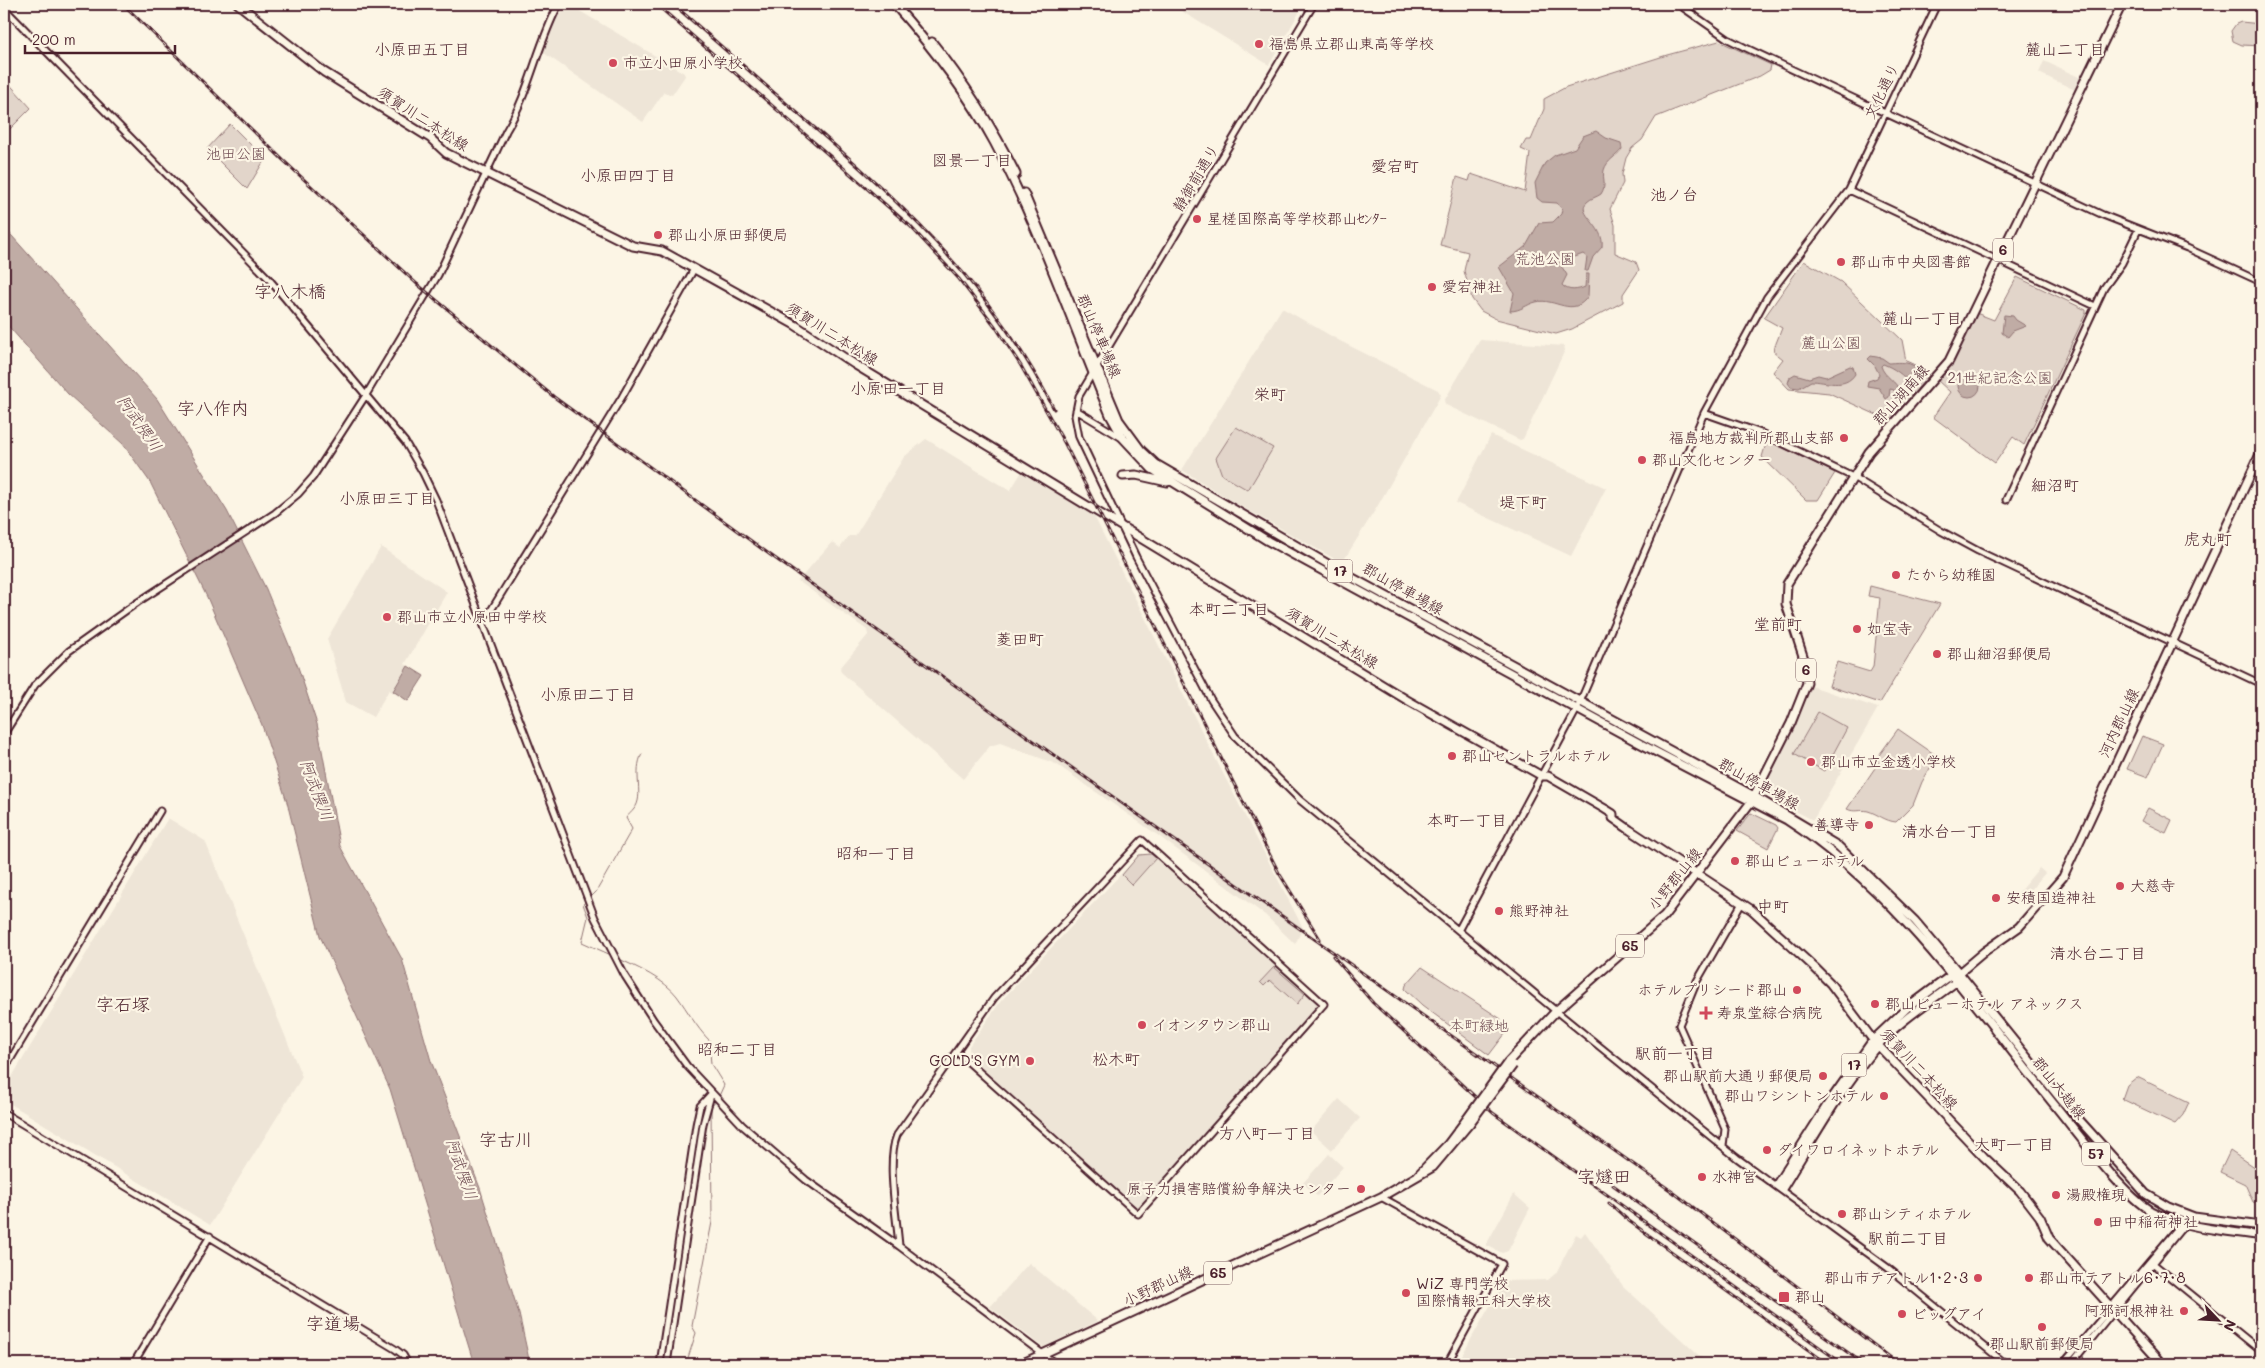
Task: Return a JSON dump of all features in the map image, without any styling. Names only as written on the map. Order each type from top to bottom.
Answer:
[{"type":"main road","name":"須賀川二本松線","points":[[238,4],[324,72],[430,138],[446,153],[624,242],[633,246],[662,252],[803,330],[854,364],[1420,708],[1542,776],[1548,776],[1613,814],[1613,818],[1742,903],[1824,977],[1876,1043],[1984,1157],[2020,1192],[2040,1217],[2049,1238],[2162,1364]]},
{"type":"main road","name":"郡山停車場線","points":[[894,4],[945,67],[992,140],[1019,192],[1092,371],[1123,438],[1152,469],[1268,542],[1579,705]]},
{"type":"main road","name":"郡山停車場線","points":[[900,4],[949,63],[1003,150],[1032,211],[1097,363],[1119,420],[1141,450],[1156,464],[1340,571],[1579,705],[1838,846],[1894,899],[1959,973]]},
{"type":"main road","name":"郡山湖南線","points":[[1752,799],[1791,723],[1807,683],[1804,659],[1786,604],[1787,584],[1853,477],[1879,440],[1946,366],[2122,4]]},
{"type":"main road","name":"河内郡山線","points":[[1959,973],[1985,951],[2019,927],[2064,876],[2261,452]]},
{"type":"main road","points":[[1123,476],[1136,475],[1172,483]]},
{"type":"main road","name":"郡山停車場線","points":[[1752,799],[1808,834],[1857,873],[1901,916],[1957,981]]},
{"type":"main road","name":"小野郡山線","points":[[1021,1364],[1382,1197],[1414,1179],[1440,1160],[1524,1047],[1556,1011],[1664,916],[1698,874],[1752,799]]},
{"type":"main road","points":[[1951,974],[1959,973],[1957,981]]},
{"type":"main road","name":"郡山大越線","points":[[1959,973],[2064,1103],[2135,1183],[2156,1201],[2194,1217],[2261,1226]]},
{"type":"main road","name":"17","points":[[1779,1186],[1893,1020],[1951,974]]},
{"type":"main road","name":"郡山大越線","points":[[1957,981],[2120,1183],[2150,1210],[2186,1224],[2261,1236]]},
{"type":"main road","name":"17","points":[[1876,1043],[1957,981]]},
{"type":"street","points":[[4,734],[35,685],[69,651],[138,602],[290,502],[320,468],[366,396],[446,260],[486,173],[516,114],[543,37],[559,4]]},
{"type":"street","name":"静御前通り","points":[[1076,410],[1082,388],[1314,4]]},
{"type":"street","points":[[1678,4],[1736,43],[2034,183],[2138,230],[2187,248],[2261,282]]},
{"type":"street","name":"文化通り","points":[[1459,930],[1579,705],[1704,413],[1767,297],[1849,190],[1937,4]]},
{"type":"street","points":[[4,8],[268,278],[405,442],[424,473],[482,617],[565,842],[598,923],[642,1004],[678,1055],[711,1094],[781,1160],[1056,1364]]},
{"type":"street","points":[[1849,190],[2095,306]]},
{"type":"street","points":[[2006,500],[2095,306],[2104,288],[2122,263],[2138,230]]},
{"type":"street","points":[[482,617],[490,612],[612,413],[694,269]]},
{"type":"street","points":[[1123,438],[1076,410],[1075,421],[1080,437],[1122,526],[1211,700],[1235,736],[1300,800],[1556,1011],[1723,1146],[1888,1268],[2006,1364]]},
{"type":"street","points":[[1704,413],[1761,434],[1853,477],[1941,531],[1978,551],[2261,684]]},
{"type":"street","points":[[4,1070],[160,811]]},
{"type":"street","points":[[899,1246],[893,1163],[894,1143],[956,1052],[994,998],[1142,840],[1324,1004],[1138,1214],[956,1052]]},
{"type":"street","points":[[1723,1146],[1724,1129],[1679,1025],[1697,981],[1742,903]]},
{"type":"street","points":[[660,1364],[696,1125],[700,1106],[711,1094]]},
{"type":"street","points":[[667,1364],[703,1124],[711,1094]]},
{"type":"street","points":[[4,1113],[395,1349],[403,1355],[408,1364]]},
{"type":"street","points":[[1382,1197],[1502,1264],[1446,1364]]},
{"type":"street","points":[[2063,1364],[2154,1265],[2186,1224],[2194,1217]]},
{"type":"street","points":[[2071,1364],[2177,1229],[2186,1224]]},
{"type":"street","points":[[133,1364],[210,1236]]},
{"type":"street","points":[[2154,1265],[2261,1351]]},
{"type":"shaded area","name":"市立小田原小学校","points":[[564,4],[568,4],[684,73],[685,76],[672,95],[664,92],[643,122],[544,53],[542,48],[548,32]]},
{"type":"shaded area","name":"福島県立郡山東高等学校","points":[[1170,4],[1304,4],[1269,65]]},
{"type":"shaded area","points":[[2044,61],[2081,78],[2075,90],[2039,73]]},
{"type":"shaded area","points":[[1282,308],[1340,341],[1438,390],[1441,395],[1377,507],[1342,563],[1232,501],[1182,470]]},
{"type":"shaded area","points":[[1480,340],[1564,346],[1565,350],[1523,439],[1520,440],[1446,405],[1444,401]]},
{"type":"shaded area","points":[[1491,435],[1606,488],[1571,556],[1456,503]]},
{"type":"shaded area","points":[[926,439],[1010,491],[1023,470],[1092,512],[1213,754],[1303,928],[1295,944],[1265,915],[1156,834],[1056,764],[1000,743],[990,746],[963,779],[841,672],[840,668],[868,635],[867,630],[798,581],[832,542],[840,548],[849,536],[855,536],[904,457]]},
{"type":"shaded area","name":"郡山市立小原田中学校","points":[[381,547],[447,592],[405,664],[424,675],[408,702],[389,690],[373,717],[346,702],[327,639]]},
{"type":"shaded area","name":"郡山市立金透小学校","points":[[1811,686],[1878,708],[1813,820],[1762,794]]},
{"type":"shaded area","points":[[168,818],[205,841],[302,1077],[210,1225],[4,1100],[4,1090]]},
{"type":"shaded area","name":"イオンタウン郡山","points":[[1151,854],[1319,1005],[1138,1209],[970,1059],[969,1046],[1001,1001],[1139,855]]},
{"type":"shaded area","points":[[2039,868],[2045,873],[2019,904],[2013,899]]},
{"type":"shaded area","points":[[1339,1099],[1360,1118],[1332,1150],[1311,1131]]},
{"type":"shaded area","points":[[1329,1154],[1343,1167],[1317,1196],[1303,1183]]},
{"type":"shaded area","points":[[1514,1194],[1530,1208],[1508,1251],[1502,1253],[1486,1245]]},
{"type":"shaded area","points":[[1585,1232],[1623,1286],[1708,1364],[1457,1364],[1504,1281],[1548,1280],[1556,1273],[1576,1234],[1581,1237]]},
{"type":"shaded area","points":[[1029,1263],[1098,1321],[1043,1347],[990,1307]]},
{"type":"green space","points":[[2241,22],[2261,24],[2261,46],[2242,45],[2233,41],[2231,31],[2236,24]]},
{"type":"green space","name":"荒池公園","points":[[1719,41],[1771,65],[1770,70],[1760,76],[1656,117],[1642,140],[1632,148],[1626,158],[1622,174],[1623,183],[1610,209],[1615,225],[1615,253],[1636,262],[1639,270],[1623,294],[1623,302],[1572,329],[1556,334],[1496,319],[1481,311],[1472,299],[1464,271],[1468,252],[1440,245],[1457,177],[1469,181],[1471,174],[1525,192],[1530,153],[1521,149],[1526,140],[1531,140],[1544,109],[1544,99],[1566,87],[1667,55]]},
{"type":"green space","points":[[4,78],[31,108],[4,135]]},
{"type":"green space","name":"池田公園","points":[[230,124],[265,159],[247,189],[207,149]]},
{"type":"green space","name":"麓山公園","points":[[1804,261],[1841,282],[1902,340],[1906,361],[1922,368],[1929,375],[1890,421],[1829,393],[1789,389],[1773,372],[1783,359],[1773,351],[1782,328],[1764,318]]},
{"type":"green space","name":"21世紀記念公園","points":[[2017,277],[2086,310],[2086,313],[2024,445],[2013,437],[1995,463],[1933,417],[1950,392],[1937,380],[1951,365],[1976,313],[1994,320]]},
{"type":"green space","points":[[1236,427],[1273,448],[1248,490],[1222,475],[1216,458]]},
{"type":"green space","points":[[1767,440],[1835,473],[1818,500],[1806,500],[1762,457]]},
{"type":"green space","points":[[1870,586],[1940,604],[1880,703],[1829,686],[1837,662],[1870,672],[1873,667],[1880,598],[1868,596]]},
{"type":"green space","points":[[1818,712],[1847,728],[1824,771],[1794,754]]},
{"type":"green space","points":[[1898,729],[1937,756],[1922,782],[1913,805],[1896,822],[1868,811],[1847,809],[1879,762],[1877,758]]},
{"type":"green space","points":[[2142,736],[2163,744],[2148,777],[2127,769]]},
{"type":"green space","points":[[2148,808],[2172,820],[2166,833],[2141,821]]},
{"type":"green space","points":[[1751,813],[1776,825],[1778,828],[1768,848],[1737,831]]},
{"type":"green space","points":[[1151,854],[1156,858],[1132,885],[1122,875],[1139,855]]},
{"type":"green space","points":[[1274,967],[1305,994],[1297,1004],[1270,980],[1264,986],[1260,982]]},
{"type":"green space","name":"本町緑地","points":[[1422,967],[1501,1019],[1498,1027],[1505,1034],[1489,1055],[1422,1005],[1405,989],[1406,985]]},
{"type":"green space","points":[[2137,1077],[2189,1102],[2183,1115],[2175,1124],[2122,1099],[2127,1085]]},
{"type":"green space","points":[[2230,1151],[2261,1172],[2261,1205],[2253,1202],[2245,1184],[2220,1172]]},
{"type":"water","points":[[1596,131],[1606,138],[1621,143],[1622,149],[1605,167],[1604,188],[1601,194],[1587,202],[1584,206],[1587,216],[1599,232],[1602,239],[1602,247],[1593,257],[1588,271],[1585,271],[1587,257],[1583,254],[1575,257],[1570,255],[1562,259],[1560,264],[1567,275],[1562,285],[1567,289],[1576,290],[1585,287],[1586,274],[1589,274],[1588,296],[1582,303],[1576,306],[1570,307],[1543,301],[1510,311],[1514,293],[1499,267],[1526,246],[1539,223],[1553,222],[1561,214],[1562,209],[1557,203],[1542,202],[1537,198],[1535,183],[1545,163],[1555,155],[1575,148],[1583,136]]},
{"type":"water","name":"阿武隈川","points":[[4,227],[157,399],[227,511],[266,589],[298,667],[317,724],[340,846],[402,959],[431,1061],[480,1188],[519,1314],[530,1364],[474,1364],[390,1089],[320,936],[287,802],[262,725],[207,597],[150,482],[123,444],[68,394],[4,321]]},
{"type":"water","points":[[2004,315],[2013,316],[2026,326],[2013,331],[2008,337],[2002,333]]},
{"type":"water","points":[[1871,356],[1882,358],[1889,363],[1902,362],[1913,365],[1920,371],[1919,382],[1900,399],[1895,396],[1894,390],[1890,389],[1889,397],[1886,399],[1879,388],[1867,386],[1868,381],[1877,378],[1879,374],[1875,366],[1868,359]],"holes":[[[1883,364],[1898,372],[1911,384],[1909,389],[1900,392],[1881,366]]]},
{"type":"water","points":[[1850,366],[1853,367],[1855,374],[1846,382],[1834,384],[1811,381],[1799,388],[1791,387],[1788,383],[1790,377],[1795,374],[1809,378],[1818,375],[1826,377]]},
{"type":"water","points":[[1969,375],[1977,378],[1980,386],[1977,394],[1969,397],[1961,394],[1958,386],[1961,378]]},
{"type":"water","points":[[408,666],[424,676],[408,701],[393,691]]},
{"type":"waterway","points":[[590,898],[596,892],[632,829],[626,818],[637,804],[639,791],[638,769],[642,754]]},
{"type":"waterway","points":[[587,901],[583,904],[588,917],[582,942],[611,955]]},
{"type":"waterway","points":[[619,959],[658,979],[677,996],[709,1040],[711,1064],[724,1085],[719,1096]]},
{"type":"waterway","points":[[686,1364],[696,1333],[692,1326],[712,1222],[711,1107],[717,1100]]},
{"type":"railway","points":[[123,4],[283,160],[417,284],[554,397],[769,554],[1677,1195],[1899,1364]]},
{"type":"railway","points":[[656,4],[910,226],[959,279],[995,326],[1021,366],[1065,444],[1279,873],[1320,939]]},
{"type":"railway","points":[[673,4],[865,172],[936,243],[969,280],[1000,320],[1028,363],[1054,409]]},
{"type":"railway","points":[[1333,956],[1373,1003],[1493,1113],[1843,1364]]},
{"type":"railway","points":[[1613,1185],[1864,1364]]},
{"type":"railway","points":[[1609,1203],[1629,1221],[1828,1364]]},
{"type":"place","name":"福島県立郡山東高等学校","points":[[1259,44]]},
{"type":"place","name":"市立小田原小学校","points":[[613,63]]},
{"type":"place","name":"星槎国際高等学校郡山ｾﾝﾀｰ","points":[[1197,219]]},
{"type":"place","name":"郡山小原田郵便局","points":[[658,235]]},
{"type":"place","name":"郡山市中央図書館","points":[[1841,262]]},
{"type":"place","name":"愛宕神社","points":[[1432,287]]},
{"type":"place","name":"福島地方裁判所郡山支部","points":[[1844,438]]},
{"type":"place","name":"郡山文化センター","points":[[1642,460]]},
{"type":"place","name":"たから幼稚園","points":[[1896,575]]},
{"type":"place","name":"郡山市立小原田中学校","points":[[387,617]]},
{"type":"place","name":"如宝寺","points":[[1857,629]]},
{"type":"place","name":"郡山細沼郵便局","points":[[1937,654]]},
{"type":"place","name":"郡山セントラルホテル","points":[[1452,756]]},
{"type":"place","name":"郡山市立金透小学校","points":[[1811,762]]},
{"type":"place","name":"善導寺","points":[[1869,825]]},
{"type":"place","name":"郡山ビューホテル","points":[[1735,861]]},
{"type":"place","name":"大慈寺","points":[[2120,886]]},
{"type":"place","name":"安積国造神社","points":[[1996,898]]},
{"type":"place","name":"熊野神社","points":[[1499,911]]},
{"type":"place","name":"ホテルプリシード郡山","points":[[1797,990]]},
{"type":"place","name":"郡山ビューホテル アネックス","points":[[1875,1004]]},
{"type":"place","name":"寿泉堂綜合病院","points":[[1706,1013]]},
{"type":"place","name":"イオンタウン郡山","points":[[1142,1025]]},
{"type":"place","name":"GOLD'S GYM","points":[[1030,1061]]},
{"type":"place","name":"郡山駅前大通り郵便局","points":[[1823,1076]]},
{"type":"place","name":"郡山ワシントンホテル","points":[[1884,1096]]},
{"type":"place","name":"ダイワロイネットホテル","points":[[1767,1150]]},
{"type":"place","name":"水神宮","points":[[1702,1177]]},
{"type":"place","name":"原子力損害賠償紛争解決センター","points":[[1361,1189]]},
{"type":"place","name":"湯殿権現","points":[[2056,1195]]},
{"type":"place","name":"郡山シティホテル","points":[[1842,1214]]},
{"type":"place","name":"田中稲荷神社","points":[[2098,1222]]},
{"type":"place","name":"郡山市テアトル1･2･3","points":[[1978,1278]]},
{"type":"place","name":"郡山市テアトル6･7･8","points":[[2029,1278]]},
{"type":"place","name":"WiZ 専門学校 国際情報工科大学校","points":[[1406,1293]]},
{"type":"place","name":"郡山","points":[[1784,1297]]},
{"type":"place","name":"阿邪訶根神社","points":[[2184,1311]]},
{"type":"place","name":"ビッグアイ","points":[[1902,1314]]},
{"type":"place","name":"郡山駅前郵便局","points":[[2042,1327]]},
{"type":"district","name":"小原田五丁目","points":[[422,49]]},
{"type":"district","name":"麓山二丁目","points":[[2065,49]]},
{"type":"district","name":"図景一丁目","points":[[972,160]]},
{"type":"district","name":"愛宕町","points":[[1395,166]]},
{"type":"district","name":"小原田四丁目","points":[[628,175]]},
{"type":"district","name":"池ノ台","points":[[1674,194]]},
{"type":"district","name":"字八木橋","points":[[290,292]]},
{"type":"district","name":"麓山一丁目","points":[[1922,318]]},
{"type":"district","name":"小原田一丁目","points":[[898,388]]},
{"type":"district","name":"栄町","points":[[1270,394]]},
{"type":"district","name":"字八作内","points":[[213,409]]},
{"type":"district","name":"細沼町","points":[[2055,485]]},
{"type":"district","name":"小原田三丁目","points":[[387,498]]},
{"type":"district","name":"堤下町","points":[[1523,502]]},
{"type":"district","name":"虎丸町","points":[[2208,539]]},
{"type":"district","name":"本町二丁目","points":[[1229,609]]},
{"type":"district","name":"堂前町","points":[[1778,624]]},
{"type":"district","name":"菱田町","points":[[1020,639]]},
{"type":"district","name":"小原田二丁目","points":[[588,694]]},
{"type":"district","name":"本町一丁目","points":[[1467,820]]},
{"type":"district","name":"清水台一丁目","points":[[1950,831]]},
{"type":"district","name":"昭和一丁目","points":[[876,853]]},
{"type":"district","name":"中町","points":[[1773,906]]},
{"type":"district","name":"清水台二丁目","points":[[2098,953]]},
{"type":"district","name":"字石塚","points":[[123,1005]]},
{"type":"district","name":"昭和二丁目","points":[[737,1049]]},
{"type":"district","name":"駅前一丁目","points":[[1675,1053]]},
{"type":"district","name":"松木町","points":[[1116,1059]]},
{"type":"district","name":"方八町一丁目","points":[[1267,1133]]},
{"type":"district","name":"字古川","points":[[506,1140]]},
{"type":"district","name":"大町一丁目","points":[[2014,1144]]},
{"type":"district","name":"字燧田","points":[[1604,1177]]},
{"type":"district","name":"駅前二丁目","points":[[1908,1238]]},
{"type":"district","name":"字道場","points":[[333,1324]]}]
